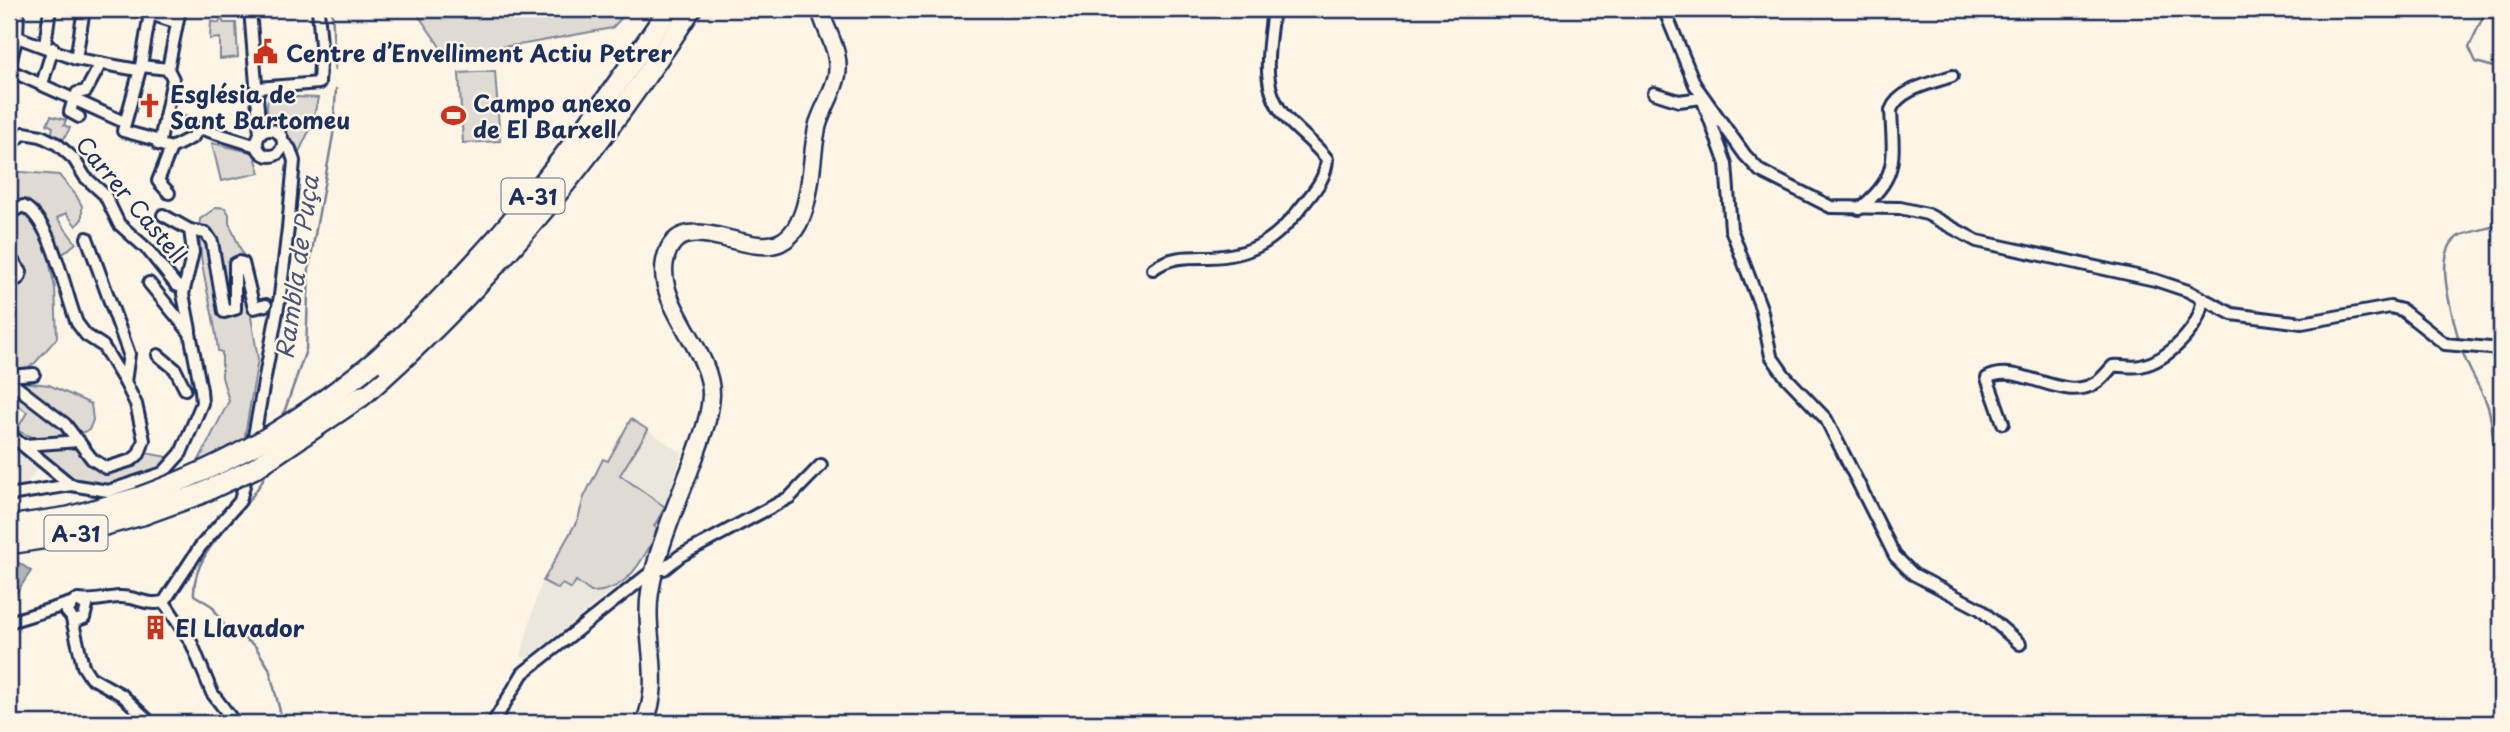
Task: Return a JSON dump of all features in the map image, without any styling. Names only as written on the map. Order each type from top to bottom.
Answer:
[{"type":"highway","name":"A-31","points":[[9,544],[72,534],[141,506],[253,448],[316,408],[373,363],[412,329],[489,249],[563,161],[669,9]]},
{"type":"highway","name":"A-31","points":[[9,526],[200,494],[255,468],[362,396],[428,340],[514,249],[577,172],[653,67],[691,9]]},
{"type":"street","points":[[42,84],[49,47],[50,9]]},
{"type":"street","points":[[76,59],[84,9]]},
{"type":"street","points":[[135,9],[175,22]]},
{"type":"street","points":[[171,148],[158,144],[167,118],[173,79],[168,69],[175,22],[180,9]]},
{"type":"street","points":[[250,9],[261,138],[268,156],[277,154],[294,161]]},
{"type":"street","points":[[258,88],[319,83],[321,45],[318,9]]},
{"type":"street","points":[[644,723],[653,691],[648,625],[654,569],[708,420],[711,393],[707,374],[666,286],[664,263],[677,240],[693,232],[758,247],[781,242],[796,228],[806,204],[814,140],[837,75],[837,54],[820,9]]},
{"type":"street","points":[[1153,269],[1164,260],[1189,256],[1234,256],[1261,246],[1282,233],[1326,174],[1327,159],[1275,104],[1267,81],[1273,9]]},
{"type":"street","points":[[1664,9],[1702,98],[1726,164],[1731,229],[1760,308],[1771,356],[1785,376],[1826,419],[1895,556],[1913,574],[1980,609],[2020,644]]},
{"type":"street","points":[[11,10],[19,11],[18,37],[10,65],[42,84],[76,95],[123,126],[160,141]]},
{"type":"street","points":[[123,126],[150,13]]},
{"type":"street","points":[[9,24],[18,37],[76,59],[139,68],[168,69]]},
{"type":"street","points":[[79,117],[70,112],[76,95],[86,91],[101,63]]},
{"type":"street","points":[[1858,209],[1874,197],[1888,178],[1895,158],[1891,110],[1894,104],[1910,92],[1952,76]]},
{"type":"street","points":[[1654,93],[1679,101],[1702,98]]},
{"type":"street","points":[[1702,98],[1760,171],[1831,207],[1899,208],[1927,214],[1977,242],[2155,281],[2188,291],[2232,314],[2302,323],[2358,311],[2397,309],[2445,344],[2464,343],[2501,349]]},
{"type":"street","points":[[9,622],[74,602],[103,601],[119,597],[149,605],[164,602],[200,547],[240,501],[246,487],[284,267],[294,161],[290,149],[276,131],[243,142],[167,118]]},
{"type":"street","points":[[169,193],[158,181],[171,148],[193,137],[199,128]]},
{"type":"street","name":"Carrer Castell","points":[[9,139],[16,140],[24,133],[41,135],[57,144],[106,195],[119,224],[148,250],[183,288]]},
{"type":"street","points":[[277,154],[283,142]]},
{"type":"street","points":[[9,213],[23,206],[29,208],[41,225],[59,267],[77,323],[86,335],[103,346],[125,382],[141,419],[144,440],[139,454],[122,465],[106,468],[92,459],[65,424],[9,378]]},
{"type":"street","points":[[163,215],[190,230],[206,233],[212,242],[224,312],[235,309],[236,264],[239,262],[243,263],[254,308],[266,304]]},
{"type":"street","points":[[9,495],[71,485],[108,491],[163,473],[181,453],[202,403],[183,288],[193,252],[190,230]]},
{"type":"street","points":[[87,238],[129,354],[125,382]]},
{"type":"street","points":[[9,283],[19,278],[21,272],[10,254]]},
{"type":"street","points":[[169,275],[153,287],[190,334]]},
{"type":"street","points":[[2003,423],[1987,378],[2009,375],[2067,390],[2095,384],[2113,366],[2137,367],[2164,355],[2192,329],[2201,313],[2202,300]]},
{"type":"street","points":[[158,355],[175,369],[181,387],[185,389]]},
{"type":"street","points":[[9,378],[34,374]]},
{"type":"street","points":[[9,434],[71,485]]},
{"type":"street","points":[[25,445],[79,441]]},
{"type":"street","points":[[493,723],[523,673],[654,569],[664,569],[680,556],[790,497],[821,465]]},
{"type":"street","points":[[49,610],[78,617],[103,601]]},
{"type":"street","points":[[74,602],[86,606],[78,617]]},
{"type":"street","points":[[74,602],[83,666],[90,677],[122,695],[151,723]]},
{"type":"street","points":[[164,602],[192,644],[212,693],[235,723]]},
{"type":"shaded area","points":[[414,9],[630,9],[612,28],[525,44],[445,54]]},
{"type":"shaded area","points":[[221,18],[224,23],[236,23],[238,57],[220,59],[220,38],[210,39],[211,21],[219,23]]},
{"type":"shaded area","points":[[495,71],[500,141],[463,143],[459,73]]},
{"type":"shaded area","points":[[270,96],[318,98],[312,125],[298,154],[270,119],[267,104]]},
{"type":"shaded area","points":[[51,116],[66,120],[64,125],[70,128],[62,142],[51,136],[53,127],[47,124]]},
{"type":"shaded area","points":[[212,143],[254,153],[260,173],[221,181]]},
{"type":"shaded area","points":[[9,171],[59,175],[82,206],[82,219],[76,226],[66,213],[57,218],[76,243],[50,265],[55,288],[57,338],[35,363],[20,372],[23,382],[49,385],[91,404],[93,420],[89,430],[70,436],[43,439],[17,430],[27,412],[9,400]]},
{"type":"shaded area","points":[[217,207],[225,208],[229,214],[229,223],[251,273],[251,317],[258,359],[244,441],[197,464],[229,401],[222,377],[222,352],[218,351],[199,236],[200,219]]},
{"type":"shaded area","points":[[631,419],[682,453],[665,507],[654,526],[659,530],[636,571],[526,660],[521,656],[537,595],[553,560],[578,519],[584,497],[603,459],[608,461]]},
{"type":"shaded area","points":[[631,419],[648,430],[620,475],[665,507],[654,526],[659,530],[633,572],[615,586],[591,592],[576,581],[571,589],[562,584],[558,589],[543,581],[578,519],[584,497],[603,459],[608,461]]},
{"type":"shaded area","points":[[9,442],[40,466],[26,484],[9,487]]},
{"type":"shaded area","points":[[77,447],[90,465],[109,472],[122,469],[133,462],[141,452],[172,458],[161,471],[109,488],[79,483],[37,450]]},
{"type":"shaded area","points":[[9,556],[31,571],[13,598],[9,595]]},
{"type":"waterway","name":"Rambla de Puça","points":[[332,9],[335,69]]},
{"type":"waterway","points":[[2479,9],[2483,17],[2469,47],[2476,62],[2501,69]]},
{"type":"waterway","name":"Rambla de Puça","points":[[281,421],[306,350],[309,268],[333,135],[336,89]]},
{"type":"waterway","points":[[2459,341],[2446,285],[2446,256],[2451,244],[2459,236],[2501,224]]},
{"type":"waterway","points":[[2461,347],[2487,404],[2495,445],[2501,458]]},
{"type":"waterway","name":"Rambla de Puça","points":[[267,471],[259,486],[202,561],[196,577],[194,595],[212,606],[224,625],[255,646],[269,668],[283,723]]},
{"type":"place","name":"Centre d’Envelliment Actiu Petrer","points":[[266,52]]},
{"type":"place","name":"Església de Sant Bartomeu","points":[[150,106]]},
{"type":"place","name":"Campo anexo de El Barxell","points":[[453,115]]},
{"type":"place","name":"El Llavador","points":[[155,627]]}]
